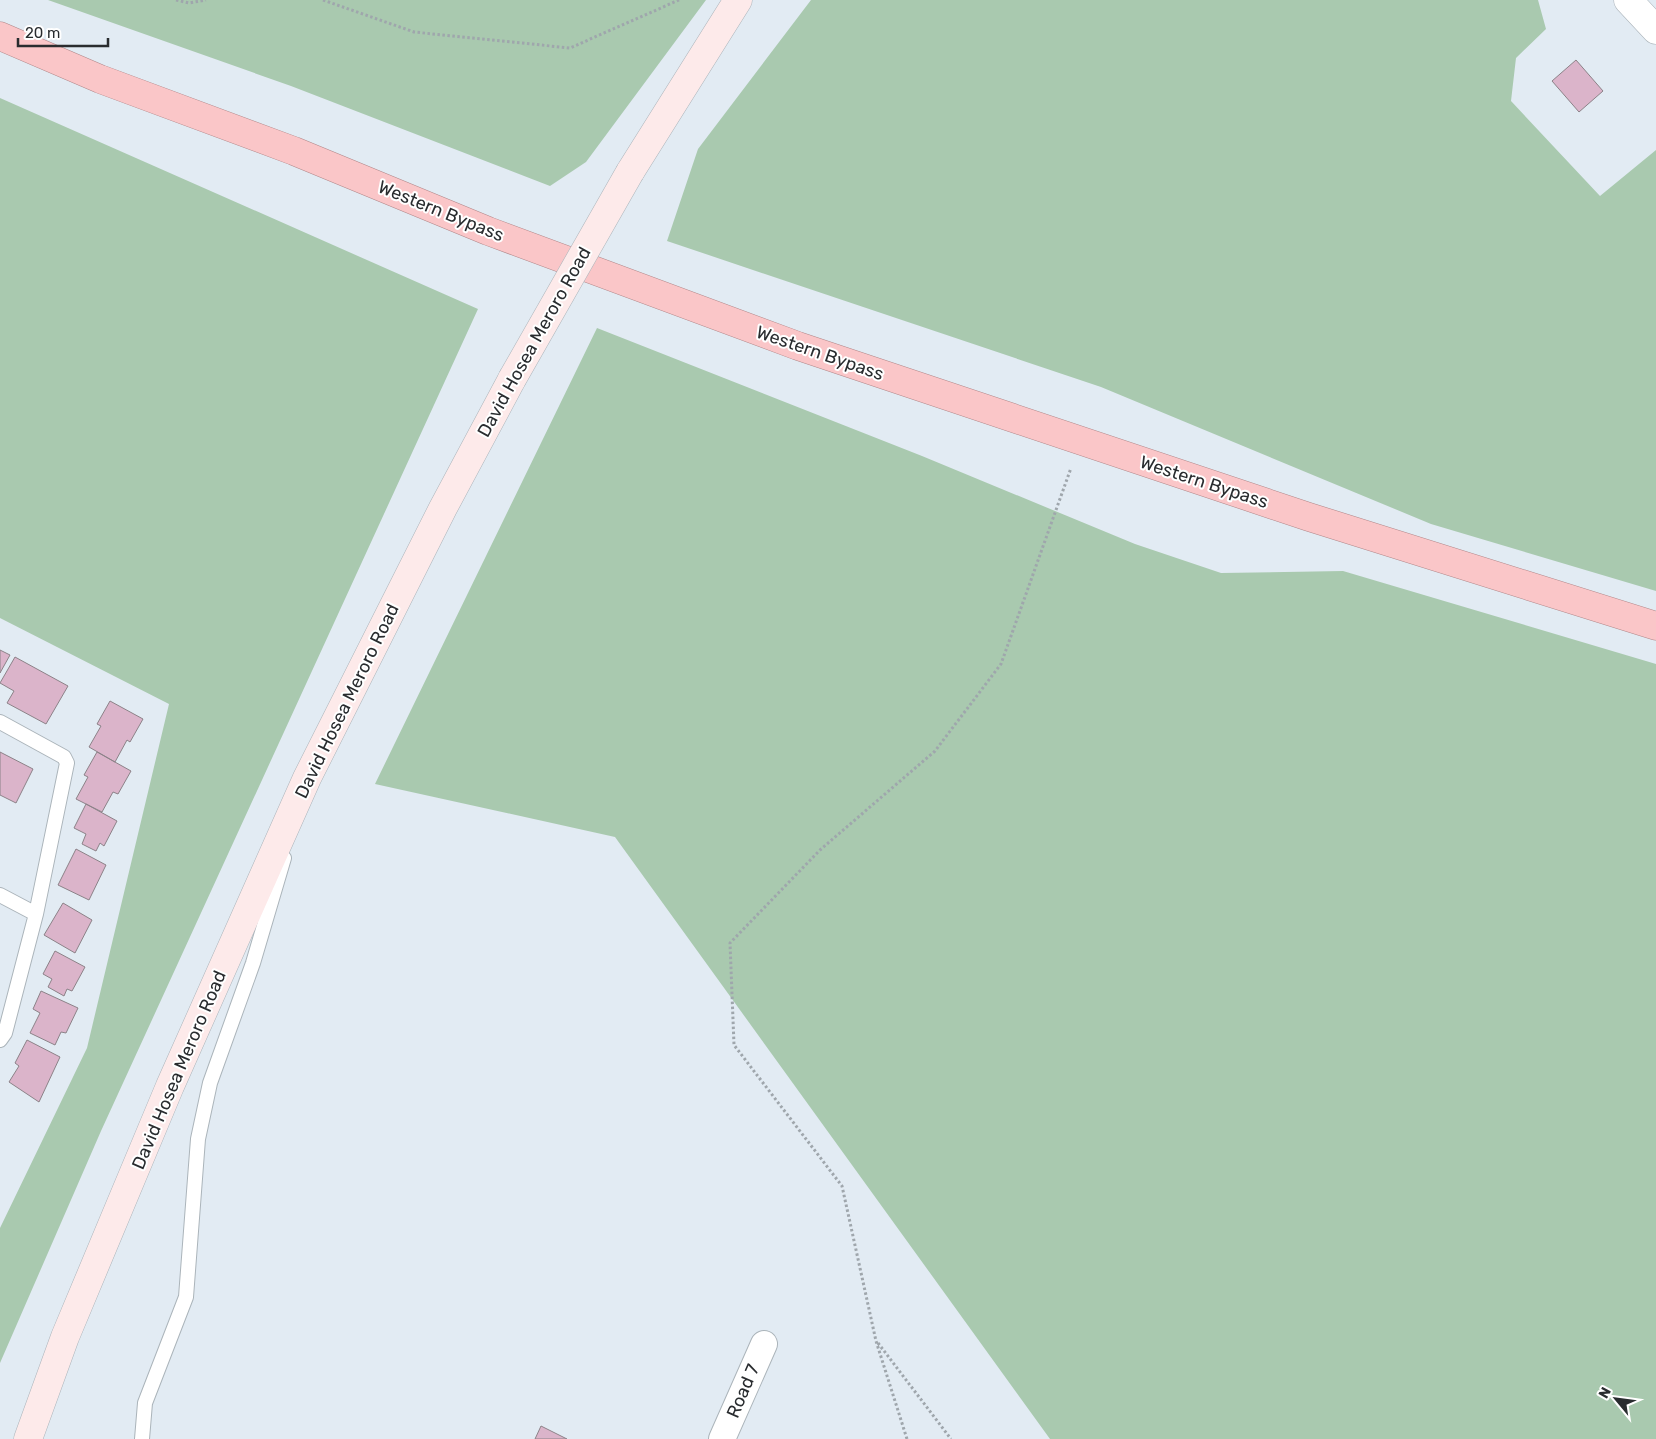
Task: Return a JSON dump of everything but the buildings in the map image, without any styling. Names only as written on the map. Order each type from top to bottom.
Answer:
[{"type":"highway","name":"Western Bypass","points":[[0,36],[100,79],[294,151],[497,234],[798,346],[1309,517],[1656,626]]},
{"type":"main road","name":"David Hosea Meroro Road","points":[[28,1439],[65,1337],[159,1112],[307,778],[439,516],[512,379],[630,172],[738,0]]},
{"type":"street","points":[[1628,0],[1656,30]]},
{"type":"street","name":"Road 7","points":[[722,1439],[764,1344]]},
{"type":"lane","points":[[0,722],[64,758],[67,763],[36,914],[5,1033],[0,1040]]},
{"type":"lane","points":[[142,1439],[146,1404],[186,1297],[198,1139],[210,1083],[253,963],[307,778]]},
{"type":"lane","points":[[0,895],[36,914]]},
{"type":"path","points":[[176,0],[190,3],[206,0]]},
{"type":"path","points":[[323,0],[414,32],[570,48],[679,0]]},
{"type":"path","points":[[907,1439],[876,1341],[842,1186],[734,1045],[730,943],[820,850],[935,751],[1001,664],[1081,442]]},
{"type":"path","points":[[876,1341],[951,1439]]},
{"type":"green space","points":[[48,0],[706,0],[586,162],[550,186],[291,86]]},
{"type":"green space","points":[[811,0],[1538,0],[1546,29],[1516,58],[1511,101],[1600,196],[1656,150],[1656,591],[1431,524],[1101,387],[667,241],[698,149]]},
{"type":"green space","points":[[0,98],[478,309],[101,1131],[0,1363],[0,1228],[87,1048],[169,704],[0,618]]},
{"type":"green space","points":[[597,328],[922,456],[1135,544],[1221,573],[1343,571],[1656,664],[1656,1439],[1050,1439],[615,837],[375,784]]}]
